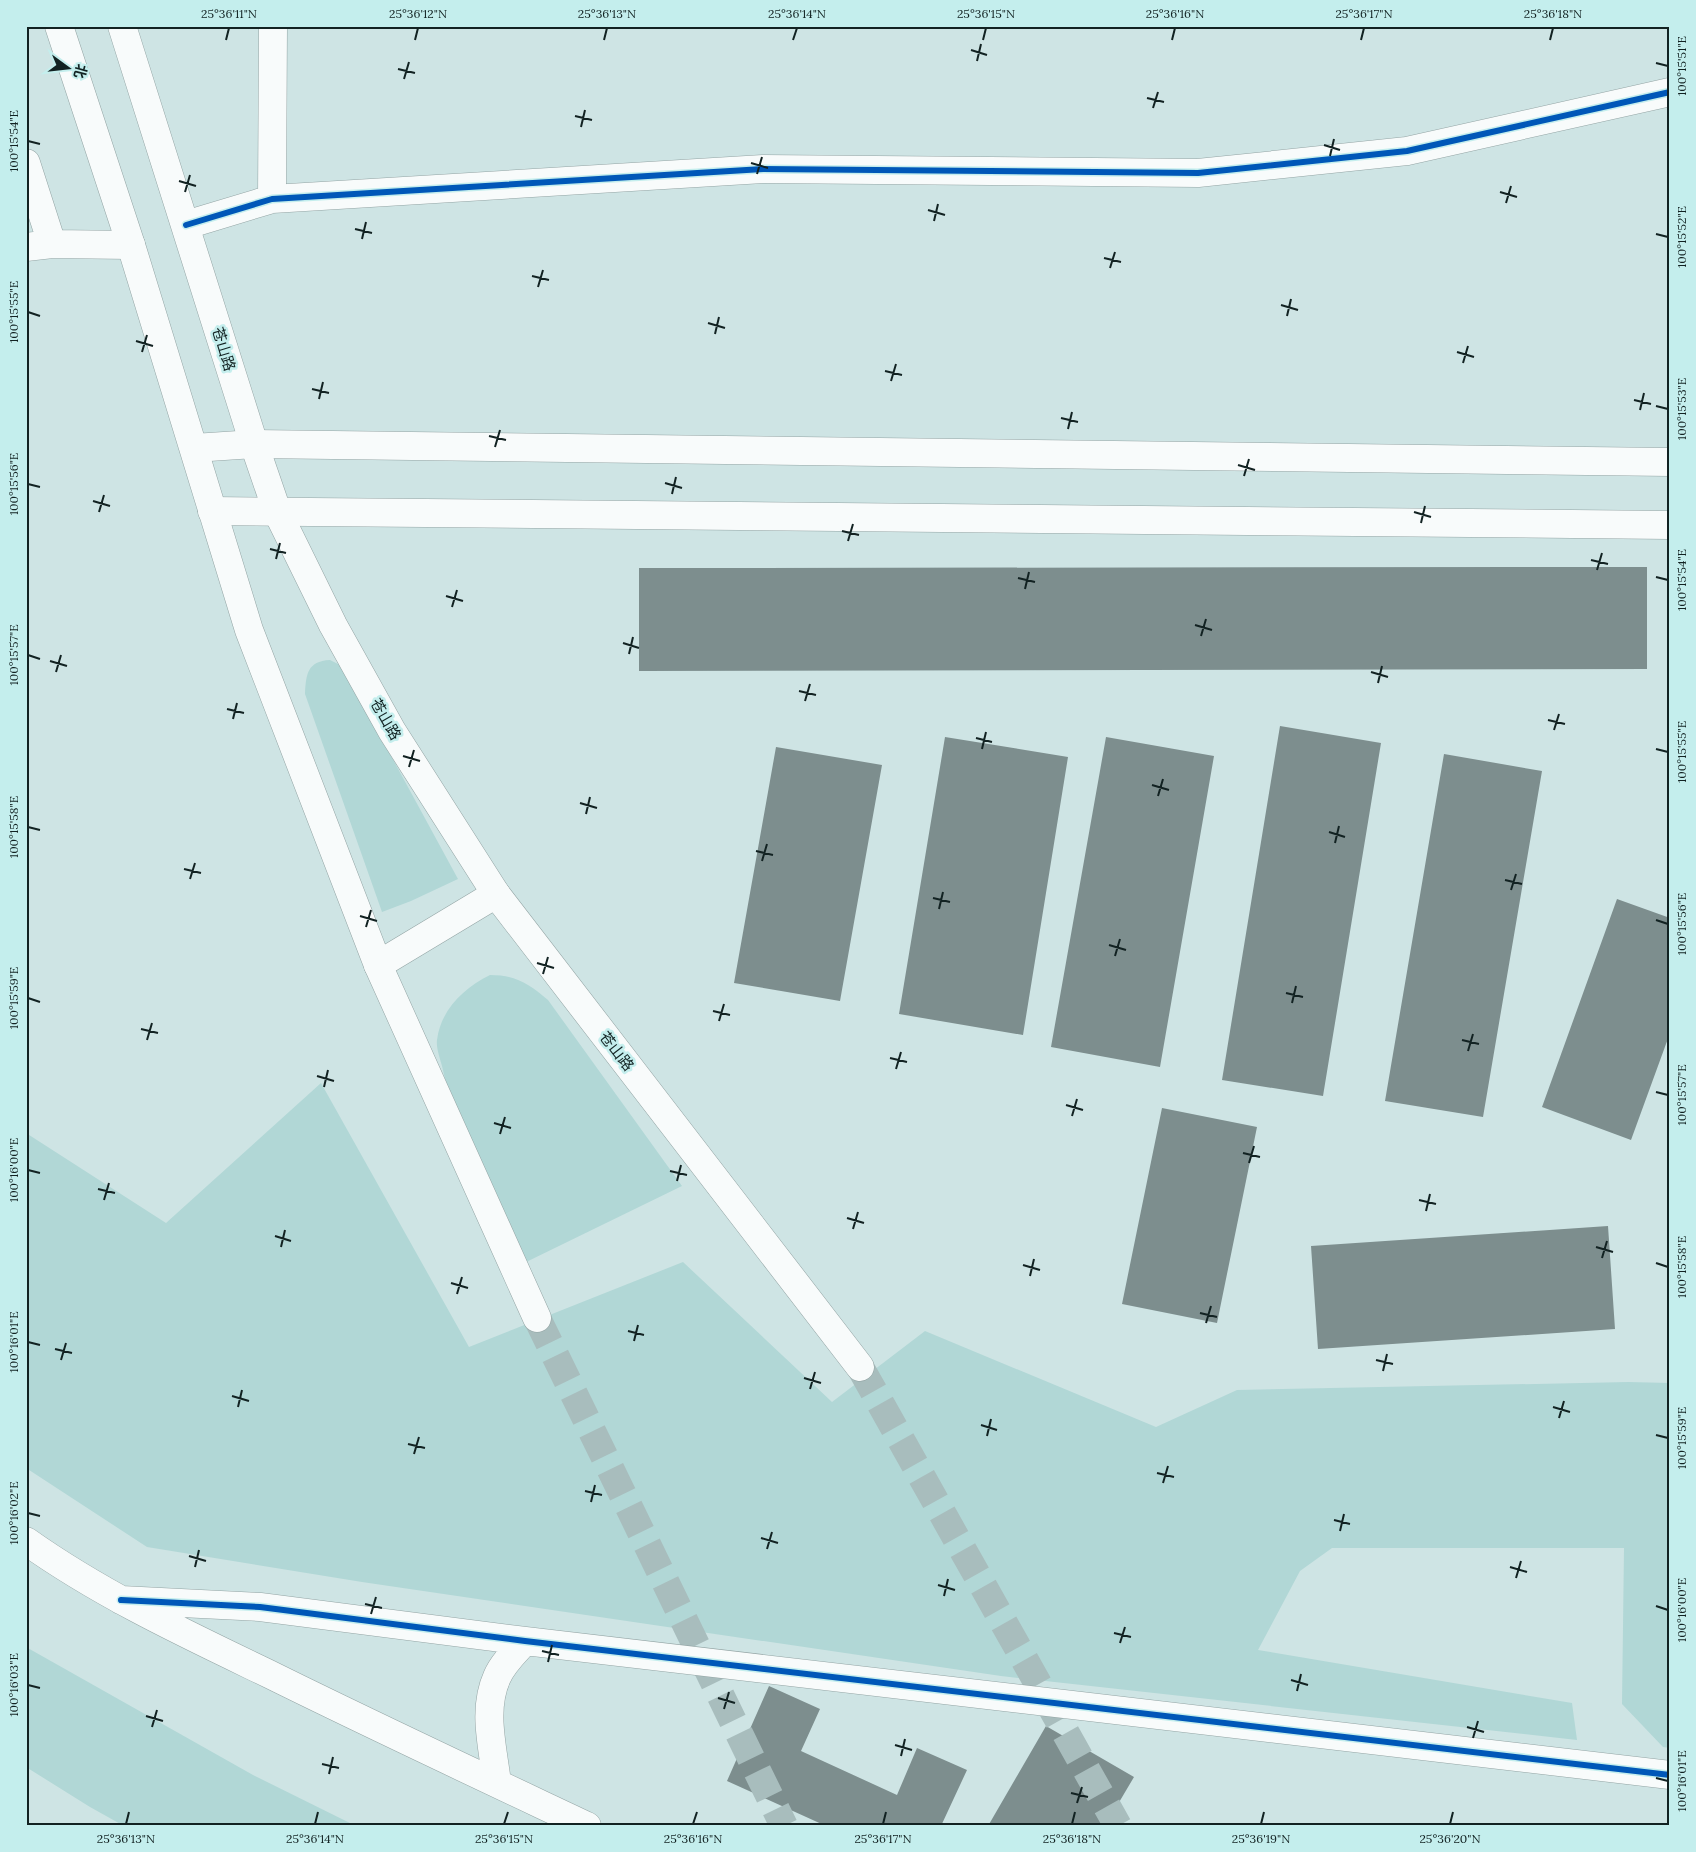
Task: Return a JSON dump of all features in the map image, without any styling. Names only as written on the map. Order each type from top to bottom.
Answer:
[{"type":"street","points":[[60,26],[131,245],[249,630],[378,965],[537,1318]]},
{"type":"street","name":"苍山路","points":[[122,26],[254,444],[277,511],[333,625],[392,731],[496,894],[860,1367]]},
{"type":"street","points":[[272,200],[273,26]]},
{"type":"street","points":[[186,225],[272,200],[763,169],[1198,173],[1407,151],[1670,92]]},
{"type":"street","points":[[26,163],[39,246],[131,245]]},
{"type":"street","points":[[194,448],[254,444],[1670,462]]},
{"type":"street","points":[[212,511],[1670,525]]},
{"type":"street","points":[[378,965],[496,894]]},
{"type":"street","points":[[26,1541],[91,1584],[121,1600],[262,1671],[587,1826]]},
{"type":"street","points":[[121,1600],[260,1607],[525,1641],[1670,1776]]},
{"type":"street","points":[[496,1783],[488,1716],[490,1695],[497,1676],[509,1658],[525,1641]]},
{"type":"shaded area","points":[[330,660],[340,665],[347,675],[458,879],[382,912],[305,694],[309,670],[317,663]]},
{"type":"shaded area","points":[[490,975],[499,975],[522,982],[535,989],[548,1000],[682,1186],[520,1265],[466,1142],[449,1091],[437,1046],[439,1029],[449,1009],[471,986]]},
{"type":"shaded area","points":[[321,1083],[469,1347],[683,1262],[832,1402],[925,1331],[1156,1427],[1237,1390],[1628,1382],[1670,1383],[1670,1748],[1663,1747],[1622,1704],[1624,1548],[1332,1548],[1300,1571],[1258,1650],[1572,1703],[1577,1740],[1001,1676],[362,1582],[147,1547],[26,1468],[26,1133],[166,1223]]},
{"type":"shaded area","points":[[26,1647],[253,1775],[356,1826],[124,1826],[26,1767]]},
{"type":"building","points":[[1647,567],[1647,669],[639,671],[639,568]]},
{"type":"building","points":[[1280,726],[1381,743],[1323,1096],[1222,1080]]},
{"type":"building","points":[[945,737],[1068,757],[1023,1035],[899,1014]]},
{"type":"building","points":[[1106,737],[1214,756],[1160,1067],[1051,1047]]},
{"type":"building","points":[[776,747],[882,765],[840,1001],[734,983]]},
{"type":"building","points":[[1444,754],[1542,771],[1483,1117],[1385,1101]]},
{"type":"building","points":[[1617,899],[1670,918],[1670,1033],[1631,1140],[1542,1107]]},
{"type":"building","points":[[1162,1108],[1257,1127],[1217,1323],[1122,1304]]},
{"type":"building","points":[[1608,1226],[1615,1329],[1318,1349],[1311,1246]]},
{"type":"building","points":[[769,1686],[820,1709],[801,1751],[897,1795],[917,1748],[967,1770],[941,1826],[826,1826],[727,1781]]},
{"type":"building","points":[[1046,1726],[1134,1777],[1105,1826],[988,1826]]},
{"type":"tunnel","points":[[537,1318],[784,1826]]},
{"type":"tunnel","points":[[860,1367],[1118,1826]]},
{"type":"cycle path","points":[[186,225],[272,199],[763,169],[1198,173],[1407,151],[1670,92]]},
{"type":"cycle path","points":[[121,1600],[260,1607],[525,1641],[1670,1775]]}]
